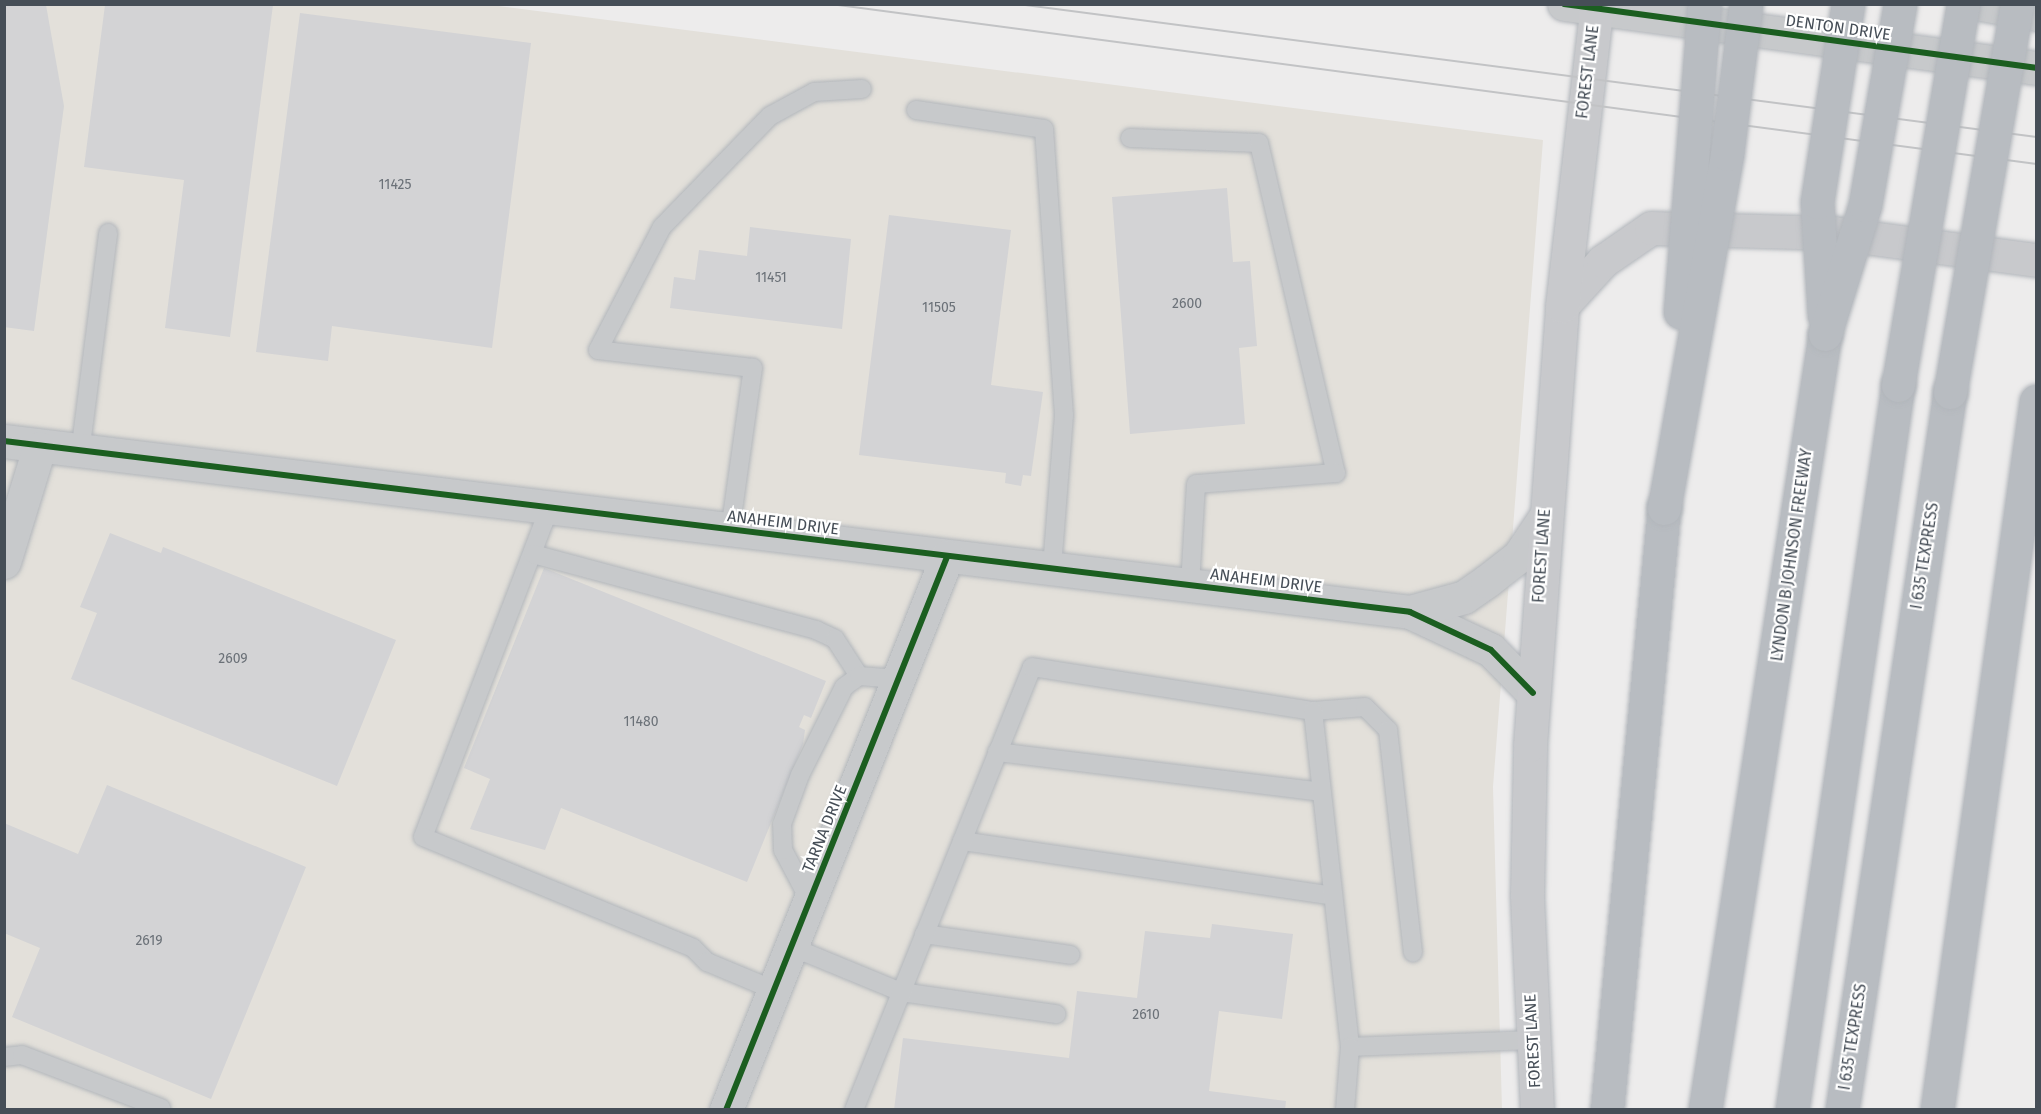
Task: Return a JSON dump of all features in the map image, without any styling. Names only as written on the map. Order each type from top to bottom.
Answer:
[{"type":"highway","points":[[1607,1110],[1664,508],[1704,4]]},
{"type":"highway","points":[[1664,508],[1727,154],[1746,4]]},
{"type":"highway","points":[[1825,334],[1817,202],[1848,4]]},
{"type":"highway","name":"LYNDON B JOHNSON FREEWAY","points":[[1705,1110],[1819,368],[1825,334],[1864,205],[1900,4]]},
{"type":"highway","points":[[1792,1110],[1898,385],[1963,4]]},
{"type":"highway","name":"I 635 TEXPRESS","points":[[1842,1110],[1950,392],[2017,4]]},
{"type":"highway","points":[[1939,1110],[2037,401]]},
{"type":"main road","name":"FOREST LANE","points":[[1536,1110],[1531,1040],[1527,894],[1533,693],[1562,306],[1596,7]]},
{"type":"main road","points":[[1562,306],[1603,261],[1651,228],[1834,232],[2037,260]]},
{"type":"street","name":"DENTON DRIVE","points":[[1564,4],[2037,68]]},
{"type":"street","points":[[1981,4],[2037,14]]},
{"type":"street","name":"ANAHEIM DRIVE","points":[[4,441],[80,453],[1410,612],[1491,650],[1533,693]]},
{"type":"street","points":[[4,562],[39,448]]},
{"type":"street","name":"ANAHEIM DRIVE","points":[[1410,612],[1464,597],[1487,581],[1519,556],[1545,517]]},
{"type":"street","name":"TARNA DRIVE","points":[[726,1110],[946,557]]},
{"type":"lane","points":[[730,531],[753,368],[598,350],[662,227],[770,116],[814,92],[862,89]]},
{"type":"lane","points":[[916,110],[1044,129],[1064,415],[1052,569]]},
{"type":"lane","points":[[1130,138],[1259,143],[1336,473],[1196,484],[1191,586]]},
{"type":"lane","points":[[80,453],[108,233]]},
{"type":"lane","points":[[549,509],[423,837],[693,948],[707,962],[774,990]]},
{"type":"lane","points":[[533,554],[816,630],[835,639],[859,676]]},
{"type":"lane","points":[[854,1110],[1032,667],[1313,711],[1365,706],[1388,730],[1413,953]]},
{"type":"lane","points":[[810,901],[783,850],[782,824],[827,714],[844,687],[859,676],[899,679]]},
{"type":"lane","points":[[1313,711],[1350,1047],[1345,1110]]},
{"type":"lane","points":[[997,752],[1322,792]]},
{"type":"lane","points":[[962,841],[1333,896]]},
{"type":"lane","points":[[924,934],[1071,955]]},
{"type":"lane","points":[[792,947],[901,992],[1056,1014]]},
{"type":"lane","points":[[1350,1047],[1531,1040]]},
{"type":"lane","points":[[4,1057],[22,1056],[161,1108]]},
{"type":"shaded area","points":[[5,5],[491,5],[1543,140],[1493,787],[1502,1109],[5,1110]]},
{"type":"building","points":[[4,5],[46,5],[64,106],[34,331],[4,327]]},
{"type":"building","points":[[105,5],[273,5],[230,337],[165,328],[184,180],[84,167]]},
{"type":"building","points":[[300,13],[531,43],[492,348],[332,326],[328,361],[256,352]]},
{"type":"building","points":[[1227,188],[1233,262],[1250,261],[1257,346],[1239,348],[1245,424],[1130,434],[1112,197]]},
{"type":"building","points":[[889,215],[1011,230],[991,385],[1043,392],[1031,476],[1023,475],[1021,486],[1005,483],[1006,473],[859,455]]},
{"type":"building","points":[[750,227],[851,239],[842,329],[670,308],[674,277],[695,280],[699,250],[747,256]]},
{"type":"building","points":[[110,533],[161,553],[163,547],[396,640],[337,786],[71,679],[97,613],[80,607]]},
{"type":"building","points":[[544,568],[826,681],[811,718],[804,715],[799,727],[805,730],[803,744],[747,882],[561,808],[545,850],[470,829],[490,779],[464,768]]},
{"type":"building","points":[[107,785],[306,867],[211,1099],[12,1017],[40,948],[4,933],[4,823],[78,854]]},
{"type":"building","points":[[1212,924],[1293,934],[1282,1019],[1219,1011],[1209,1091],[1286,1101],[1285,1110],[894,1110],[903,1038],[1069,1058],[1077,991],[1137,998],[1145,931],[1210,938]]},
{"type":"tram line","points":[[831,4],[2036,164]]},
{"type":"tram line","points":[[1018,4],[2036,137]]},
{"type":"cycle path","points":[[1564,4],[2036,68]]},
{"type":"cycle path","points":[[4,441],[1410,612],[1491,650],[1533,693]]},
{"type":"cycle path","points":[[726,1110],[947,557]]}]
